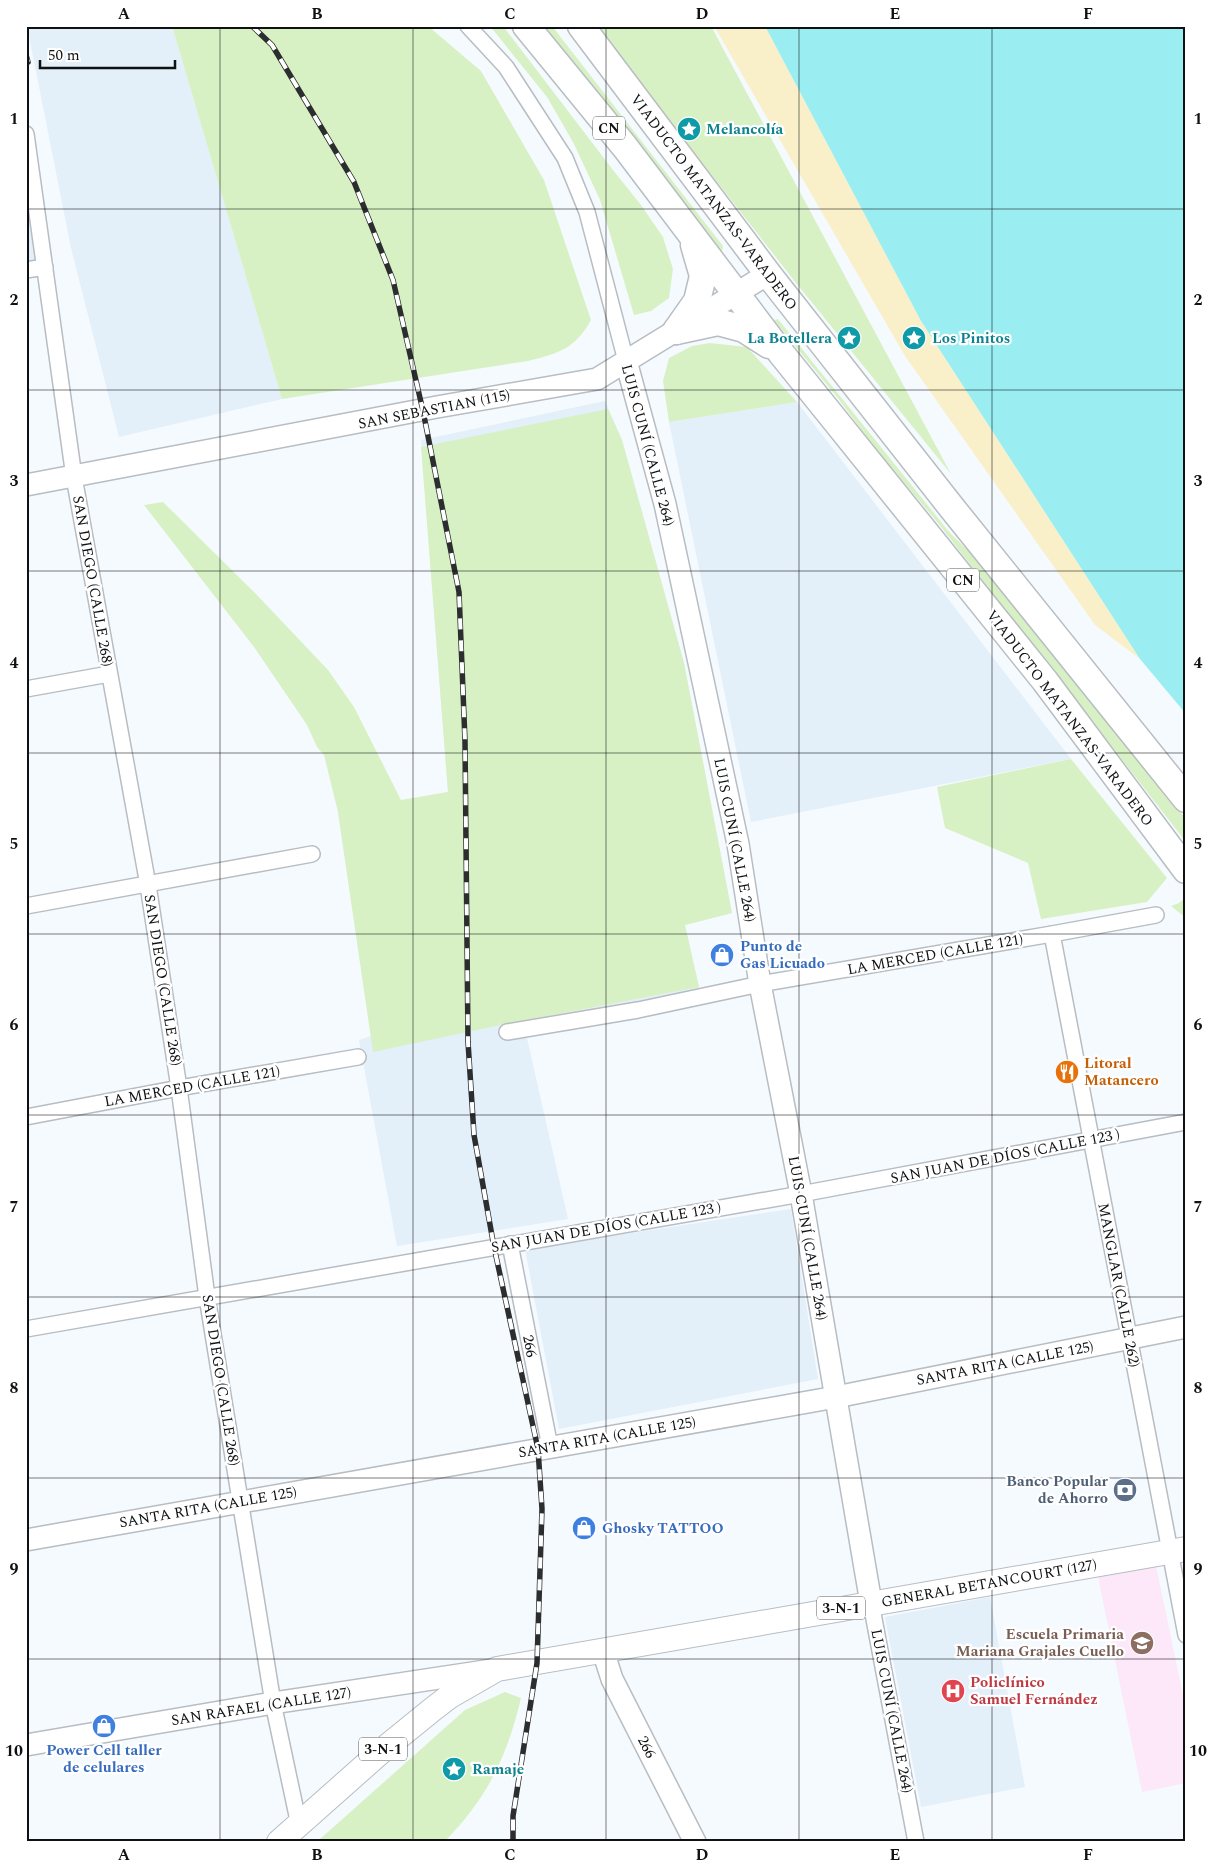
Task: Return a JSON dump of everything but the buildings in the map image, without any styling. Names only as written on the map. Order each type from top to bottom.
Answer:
[{"type":"highway","name":"VIADUCTO MATANZAS-VARADERO","points":[[526,26],[624,146],[781,353],[1045,681],[1186,870]]},
{"type":"highway","name":"VIADUCTO MATANZAS-VARADERO","points":[[581,26],[768,274],[958,516],[1186,799]]},
{"type":"highway","points":[[676,331],[697,301],[702,276],[690,231]]},
{"type":"highway","points":[[676,331],[718,322],[744,329],[781,353]]},
{"type":"main road","name":"GENERAL BETANCOURT (127)","points":[[497,1669],[1177,1551]]},
{"type":"main road","name":"3-N-1","points":[[279,1842],[385,1748],[433,1709],[450,1696],[497,1669]]},
{"type":"street","name":"LUIS CUNÍ (CALLE 264)","points":[[468,26],[506,68],[565,158],[588,212],[665,504],[738,844],[760,984],[801,1194],[871,1603],[916,1842]]},
{"type":"street","name":"SAN DIEGO (CALLE 268)","points":[[26,134],[74,477],[148,884],[179,1088],[207,1297],[273,1703],[299,1825]]},
{"type":"street","points":[[26,270],[45,267]]},
{"type":"street","name":"SAN SEBASTIAN (115)","points":[[26,485],[437,407],[598,379],[768,274]]},
{"type":"street","points":[[26,689],[109,674]]},
{"type":"street","points":[[26,906],[312,854]]},
{"type":"street","name":"LA MERCED (CALLE 121)","points":[[507,1032],[638,1010],[760,984],[1156,915]]},
{"type":"street","name":"MANGLAR (CALLE 262)","points":[[1052,934],[1090,1140],[1130,1338],[1177,1551],[1186,1635]]},
{"type":"street","name":"LA MERCED (CALLE 121)","points":[[26,1117],[358,1057]]},
{"type":"street","name":"SAN JUAN DE DÍOS (CALLE 123 )","points":[[26,1329],[801,1194],[1186,1122]]},
{"type":"street","name":"266","points":[[510,1244],[550,1447]]},
{"type":"street","name":"SANTA RITA (CALLE 125)","points":[[26,1540],[836,1397],[1186,1327]]},
{"type":"street","name":"266","points":[[604,1651],[612,1679],[695,1842]]},
{"type":"street","name":"SAN RAFAEL (CALLE 127)","points":[[26,1745],[273,1703],[497,1669]]},
{"type":"shaded area","points":[[27,26],[172,26],[282,399],[119,437],[71,248]]},
{"type":"shaded area","points":[[26,187],[39,260],[26,262]]},
{"type":"shaded area","points":[[605,401],[622,440],[684,663],[732,913],[685,925],[699,987],[696,990],[524,1025],[568,1219],[397,1246],[359,1040],[371,1036],[338,812],[448,792],[421,440]]},
{"type":"shaded area","points":[[797,402],[1071,759],[751,822],[669,422]]},
{"type":"shaded area","points":[[791,1209],[818,1379],[559,1429],[525,1249]]},
{"type":"shaded area","name":"Escuela Primaria Mariana Grajales Cuello","points":[[1156,1566],[1186,1709],[1186,1783],[1142,1792],[1098,1577]]},
{"type":"shaded area","name":"Policlínico Samuel Fernández","points":[[990,1597],[1025,1787],[921,1807],[885,1617]]},
{"type":"green space","points":[[172,26],[428,26],[481,71],[544,180],[591,320],[579,338],[557,352],[528,361],[282,399]]},
{"type":"green space","points":[[490,26],[503,26],[641,205],[663,237],[673,269],[669,298],[651,311],[634,315],[600,200],[574,144],[547,97]]},
{"type":"green space","points":[[543,26],[552,26],[723,246],[722,252],[645,157]]},
{"type":"green space","points":[[595,26],[711,26],[951,474],[796,283]]},
{"type":"green space","points":[[778,319],[950,533],[987,569],[1186,819],[1186,842],[938,523],[875,448],[837,397],[774,320]]},
{"type":"green space","points":[[710,343],[747,347],[797,402],[669,422],[663,381],[669,358],[692,346]]},
{"type":"green space","points":[[608,409],[622,440],[684,663],[732,913],[685,925],[699,987],[505,1024],[373,1052],[338,812],[324,755],[317,747],[307,725],[254,647],[144,505],[163,502],[256,594],[328,670],[354,707],[401,800],[448,792],[421,447]]},
{"type":"green space","points":[[1071,759],[1167,878],[1147,902],[1041,919],[1028,863],[945,828],[937,787]]},
{"type":"green space","points":[[1186,897],[1186,918],[1171,906],[1179,903]]},
{"type":"green space","points":[[505,1692],[521,1698],[502,1758],[484,1793],[459,1826],[444,1842],[323,1842],[320,1839],[465,1710]]},
{"type":"sand","name":"Los Pinitos","points":[[714,26],[765,26],[921,321],[1140,659],[1095,625],[905,356]]},
{"type":"water","points":[[765,26],[1186,26],[1186,714],[1140,659],[921,321]]},
{"type":"railway","points":[[252,26],[272,45],[354,182],[393,280],[423,411],[459,592],[465,741],[468,1042],[474,1135],[494,1247],[538,1449],[542,1509],[537,1663],[513,1816],[513,1842]]},
{"type":"railway","points":[[26,55],[28,62]]},
{"type":"place","name":"Melancolía","points":[[689,129]]},
{"type":"place","name":"La Botellera","points":[[849,338]]},
{"type":"place","name":"Los Pinitos","points":[[914,338]]},
{"type":"place","name":"Punto de Gas Licuado","points":[[722,955]]},
{"type":"place","name":"Litoral Matancero","points":[[1067,1072]]},
{"type":"place","name":"Banco Popular de Ahorro","points":[[1125,1490]]},
{"type":"place","name":"Ghosky TATTOO","points":[[584,1528]]},
{"type":"place","name":"Escuela Primaria Mariana Grajales Cuello","points":[[1142,1643]]},
{"type":"place","name":"Policlínico Samuel Fernández","points":[[953,1691]]},
{"type":"place","name":"Power Cell taller de celulares","points":[[104,1726]]},
{"type":"place","name":"Ramaje","points":[[454,1769]]}]
